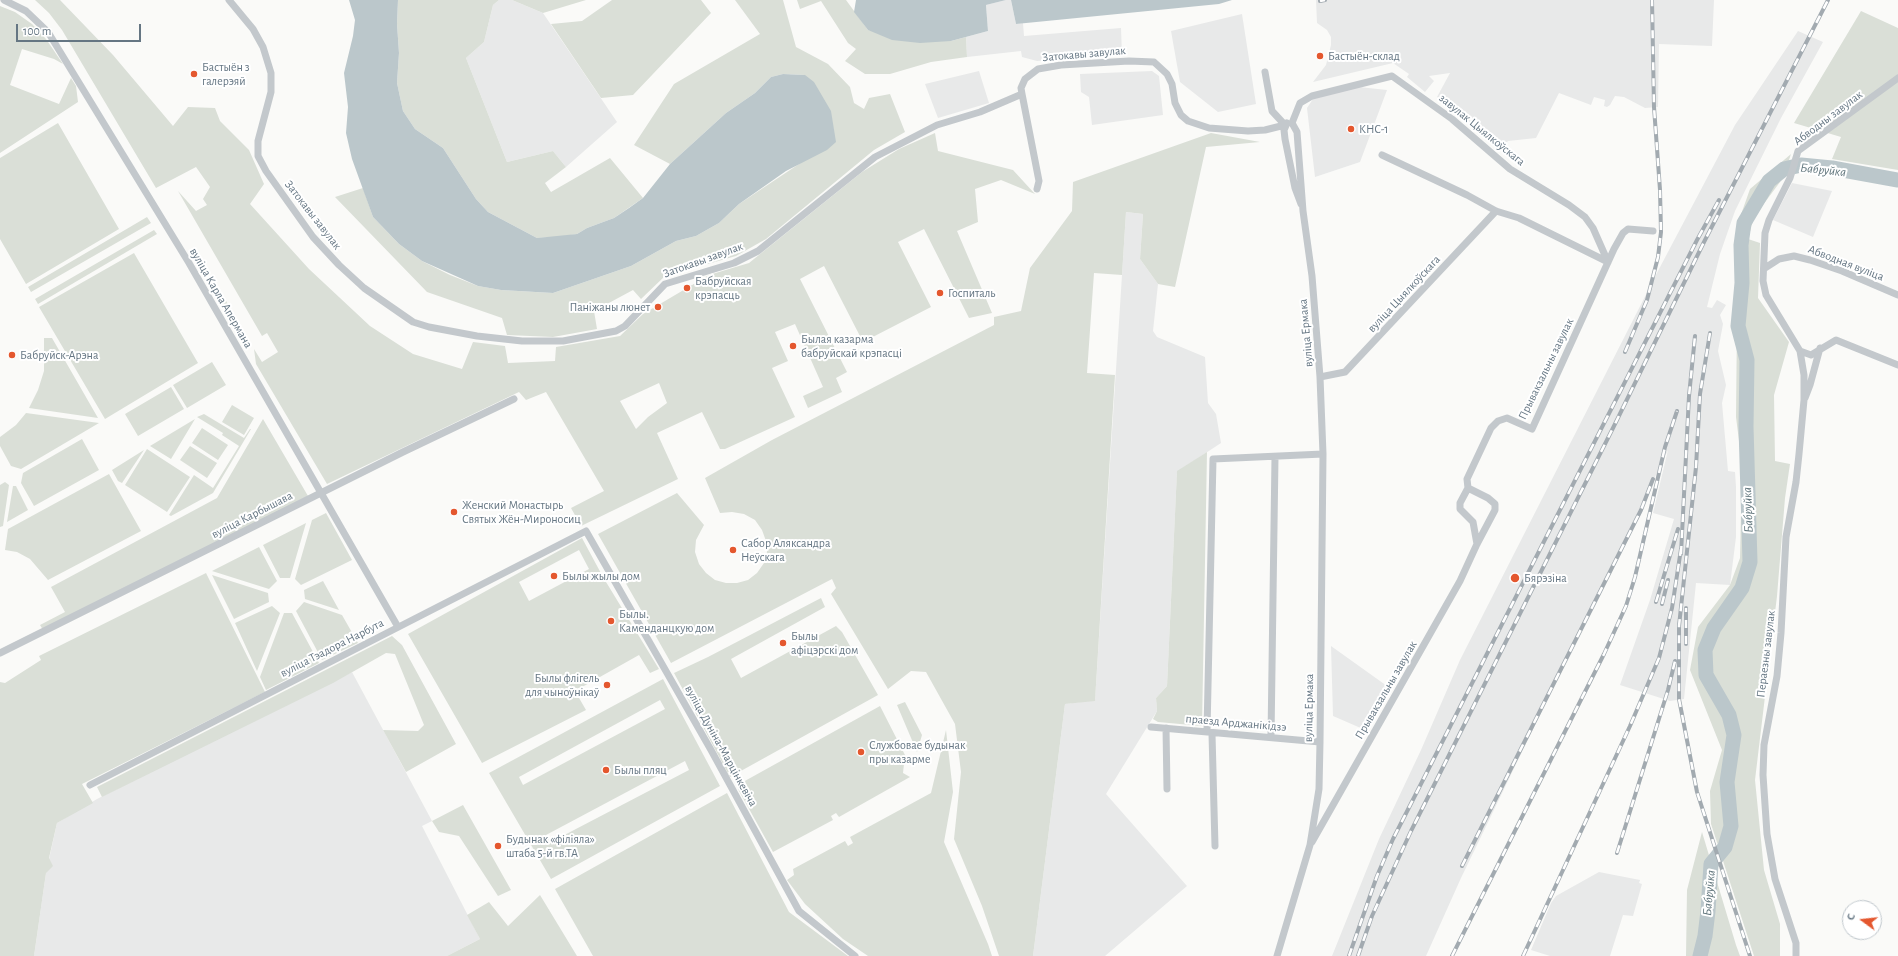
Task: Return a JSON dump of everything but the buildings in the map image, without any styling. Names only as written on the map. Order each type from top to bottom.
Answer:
[{"type":"street","name":"вуліца Карла Апермана","points":[[4,0],[26,11],[48,32],[189,262],[398,627]]},
{"type":"street","name":"Затокавы завулак","points":[[229,0],[253,29],[263,47],[271,73],[271,92],[258,141],[258,156],[266,171],[313,237],[339,265],[364,288],[410,321],[429,327],[508,340],[563,341],[616,331],[625,326],[665,284],[678,278],[734,263],[758,251],[857,170],[882,152],[937,125],[980,112],[1022,94],[1021,88],[1025,79],[1038,69],[1081,64],[1149,62],[1158,65],[1167,74],[1172,84],[1175,103],[1181,115],[1188,121],[1209,128],[1248,130],[1265,130],[1289,124]]},
{"type":"street","points":[[1265,72],[1272,111],[1289,124]]},
{"type":"street","name":"завулак Цыялкоўскага","points":[[1289,124],[1300,103],[1312,96],[1392,76],[1452,119],[1510,169],[1569,205],[1585,217],[1593,228],[1608,262]]},
{"type":"street","name":"Абводны завулак","points":[[1800,351],[1766,295],[1763,281],[1765,268],[1764,246],[1769,220],[1790,178],[1798,151],[1898,78]]},
{"type":"street","points":[[1022,94],[1039,181],[1037,189]]},
{"type":"street","name":"вуліца Ермака","points":[[1277,956],[1310,845],[1319,789],[1320,742],[1323,454],[1320,377],[1312,276],[1303,211],[1297,132],[1289,124],[1284,130],[1285,139],[1295,188],[1303,211]]},
{"type":"street","points":[[1382,155],[1467,195],[1496,211],[1519,218],[1608,262],[1628,229],[1652,231]]},
{"type":"street","name":"вуліца Цыялкоўскага","points":[[1320,377],[1345,372],[1496,211]]},
{"type":"street","name":"Абводная вуліца","points":[[1765,268],[1779,259],[1794,256],[1842,271],[1898,295]]},
{"type":"street","name":"Прывакзальны завулак","points":[[1477,544],[1473,522],[1460,510],[1460,503],[1468,488],[1467,479],[1491,428],[1507,418],[1532,429],[1608,262]]},
{"type":"street","points":[[1800,351],[1811,355],[1820,348],[1836,340],[1898,365]]},
{"type":"street","points":[[1804,400],[1810,385],[1820,348]]},
{"type":"street","name":"Пераезны завулак","points":[[1796,956],[1796,943],[1779,895],[1768,842],[1764,812],[1763,775],[1764,745],[1780,648],[1786,537],[1796,482],[1804,400],[1804,375],[1800,351]]},
{"type":"street","name":"вуліца Карбышава","points":[[0,653],[321,493],[514,399]]},
{"type":"street","points":[[1214,846],[1209,732],[1213,459],[1323,454]]},
{"type":"street","points":[[1271,737],[1275,457]]},
{"type":"street","name":"Прывакзальны завулак","points":[[1310,845],[1460,581],[1495,510],[1495,504],[1488,498],[1468,488]]},
{"type":"street","name":"вуліца Тэадора Нарбута","points":[[90,785],[586,531]]},
{"type":"street","name":"вуліца Дуніна-Марцінкевіча","points":[[586,531],[711,750],[799,911],[855,956]]},
{"type":"street","name":"праезд Арджанікідзэ","points":[[1151,727],[1320,742]]},
{"type":"street","points":[[1166,728],[1167,789]]},
{"type":"shaded area","points":[[35,0],[60,0],[113,55],[173,126],[188,107],[215,108],[220,121],[249,150],[264,184],[250,204],[309,269],[370,326],[413,354],[462,369],[473,342],[505,346],[508,363],[555,361],[556,347],[620,336],[643,314],[709,275],[749,263],[862,172],[899,149],[935,133],[938,151],[1013,170],[1035,194],[1001,180],[975,189],[978,222],[957,231],[992,313],[969,318],[924,229],[898,242],[931,307],[863,342],[824,266],[800,279],[847,372],[836,378],[842,392],[808,408],[803,396],[823,387],[795,324],[775,332],[788,361],[772,368],[795,417],[725,449],[720,449],[702,412],[657,433],[678,479],[581,526],[571,508],[604,491],[546,392],[526,400],[519,392],[327,484],[256,364],[254,349],[262,362],[278,352],[267,333],[262,336],[178,191],[196,211],[207,205],[203,199],[210,187],[196,167],[156,188],[62,30],[49,13]],"holes":[[[659,383],[667,403],[648,417],[636,429],[620,401]]]},
{"type":"shaded area","points":[[349,0],[398,0],[397,24],[399,53],[397,83],[403,111],[415,129],[443,148],[476,199],[488,212],[537,238],[577,234],[587,228],[614,218],[629,208],[643,198],[670,164],[726,113],[755,93],[771,77],[783,74],[805,75],[814,82],[831,111],[836,142],[827,150],[786,171],[739,204],[719,223],[696,236],[676,241],[631,266],[553,293],[501,290],[478,286],[422,261],[399,244],[373,217],[352,159],[346,133],[348,107],[344,73],[353,36],[355,20]]},
{"type":"shaded area","points":[[398,0],[499,0],[493,5],[484,42],[466,58],[507,162],[553,151],[566,167],[545,183],[551,192],[610,158],[643,198],[614,218],[587,228],[577,234],[559,237],[537,238],[488,212],[476,199],[443,148],[415,129],[403,111],[397,83],[399,53],[397,24]]},
{"type":"shaded area","points":[[499,0],[512,0],[543,13],[617,122],[566,167],[553,151],[507,162],[466,58],[484,42],[493,5]]},
{"type":"shaded area","points":[[512,0],[586,0],[543,13]]},
{"type":"shaded area","points":[[612,0],[701,0],[711,13],[633,95],[601,98],[551,24],[582,21]]},
{"type":"shaded area","points":[[735,0],[783,0],[796,47],[828,64],[850,87],[854,103],[864,109],[869,98],[890,94],[905,132],[874,150],[766,239],[736,256],[665,276],[641,299],[633,290],[594,311],[597,329],[553,337],[507,335],[502,318],[427,292],[335,197],[363,188],[373,217],[399,244],[422,261],[450,275],[478,286],[501,290],[553,293],[631,266],[676,241],[696,236],[719,223],[739,204],[805,160],[805,75],[783,74],[771,77],[755,93],[726,113],[670,164],[634,145],[674,84],[760,34]]},
{"type":"shaded area","points":[[797,0],[846,0],[868,30],[951,41],[966,37],[967,57],[931,62],[890,74],[865,74],[845,61],[856,49],[848,43],[821,1],[800,9]]},
{"type":"shaded area","points":[[856,0],[1006,0],[986,5],[988,31],[951,41],[920,43],[892,40],[868,30],[854,12]]},
{"type":"shaded area","points":[[1011,0],[1016,24],[1023,23],[1024,36],[1121,28],[1122,55],[1037,61],[1022,57],[1021,51],[967,57],[966,37],[988,31],[986,5]]},
{"type":"shaded area","points":[[1011,0],[1232,0],[1219,4],[1016,24]]},
{"type":"shaded area","points":[[1316,0],[1714,0],[1712,46],[1659,44],[1658,107],[1645,108],[1624,97],[1615,96],[1610,105],[1607,107],[1604,106],[1605,100],[1594,97],[1591,105],[1559,93],[1536,138],[1508,141],[1501,149],[1446,107],[1448,104],[1437,97],[1450,73],[1429,76],[1434,81],[1425,92],[1407,77],[1409,74],[1393,63],[1313,82],[1326,65],[1331,45],[1331,37],[1327,30],[1317,23]]},
{"type":"shaded area","points":[[0,6],[15,12],[32,24],[46,39],[63,64],[54,59],[22,49],[10,85],[59,104],[71,78],[76,86],[78,102],[0,153]]},
{"type":"shaded area","points":[[1861,11],[1898,28],[1898,170],[1832,159],[1841,137],[1794,123]]},
{"type":"shaded area","points":[[1242,14],[1256,104],[1218,112],[1180,82],[1171,31]]},
{"type":"shaded area","points":[[1798,31],[1823,42],[1781,118],[1735,211],[1720,254],[1707,307],[1712,308],[1717,300],[1726,305],[1720,315],[1723,324],[1718,351],[1726,385],[1722,403],[1728,471],[1735,472],[1736,537],[1730,585],[1696,583],[1684,699],[1670,701],[1620,685],[1650,600],[1674,519],[1653,513],[1668,450],[1461,878],[1426,956],[1332,956],[1379,839],[1421,750],[1460,660],[1659,269],[1735,125]]},
{"type":"shaded area","points":[[979,71],[989,103],[938,118],[925,84]]},
{"type":"shaded area","points":[[1152,71],[1159,76],[1163,115],[1092,125],[1089,97],[1081,92],[1080,74]]},
{"type":"shaded area","name":"КНС-1","points":[[1359,87],[1387,90],[1360,162],[1315,177],[1307,108],[1313,99]]},
{"type":"shaded area","points":[[58,123],[119,229],[26,284],[0,239],[0,158]]},
{"type":"shaded area","points":[[1211,133],[1260,142],[1206,147],[1175,287],[1158,284],[1140,259],[1143,214],[1126,212],[1122,275],[1094,273],[1087,373],[1115,375],[1095,701],[1065,704],[1033,956],[999,956],[982,906],[954,839],[961,772],[955,724],[926,672],[911,671],[888,689],[831,594],[836,588],[832,579],[671,663],[598,534],[677,493],[704,525],[696,540],[695,552],[699,564],[706,573],[715,580],[726,583],[737,583],[748,580],[757,573],[764,563],[767,552],[766,541],[762,530],[755,520],[744,514],[732,512],[720,513],[705,478],[772,440],[994,325],[994,317],[1021,311],[1030,268],[1072,211],[1073,182]]},
{"type":"shaded area","points":[[1791,154],[1783,178],[1754,217],[1748,239],[1760,243],[1758,298],[1789,342],[1774,395],[1775,461],[1790,464],[1785,498],[1777,596],[1755,780],[1764,870],[1780,924],[1780,956],[1754,956],[1711,824],[1710,791],[1722,750],[1690,670],[1698,627],[1730,585],[1740,558],[1742,465],[1736,417],[1738,223],[1750,189]]},
{"type":"shaded area","points":[[1792,183],[1832,191],[1813,237],[1773,220]]},
{"type":"shaded area","points":[[1126,212],[1143,214],[1140,259],[1158,284],[1153,331],[1157,337],[1205,357],[1208,403],[1216,414],[1221,443],[1177,472],[1167,686],[1156,698],[1157,711],[1106,794],[1187,886],[1105,956],[1033,956],[1065,704],[1095,700]]},
{"type":"shaded area","points":[[147,217],[151,223],[31,292],[28,287]]},
{"type":"shaded area","points":[[154,230],[157,234],[38,304],[35,299]]},
{"type":"shaded area","points":[[134,253],[198,363],[105,419],[39,307]]},
{"type":"shaded area","points":[[215,282],[250,342],[246,344],[210,286]]},
{"type":"shaded area","points":[[44,338],[52,338],[98,418],[29,408],[38,390],[44,371]]},
{"type":"shaded area","points":[[212,362],[226,385],[187,408],[173,385]]},
{"type":"shaded area","points":[[171,387],[184,409],[138,436],[125,414]]},
{"type":"shaded area","points":[[232,405],[254,418],[244,435],[222,422]]},
{"type":"shaded area","points":[[26,413],[99,423],[21,469],[11,466],[0,446],[0,437],[16,425]]},
{"type":"shaded area","points":[[204,414],[244,438],[251,429],[213,493],[171,516],[169,515],[194,475],[213,488],[239,446],[222,435],[223,433],[197,417]]},
{"type":"shaded area","points":[[195,419],[171,459],[150,446]]},
{"type":"shaded area","points":[[263,419],[308,496],[43,630],[40,625],[65,612],[51,587],[217,498]]},
{"type":"shaded area","points":[[202,428],[228,445],[218,460],[192,443]]},
{"type":"shaded area","points":[[82,439],[99,470],[34,506],[21,483],[23,473]]},
{"type":"shaded area","points":[[190,446],[217,463],[207,478],[180,460]]},
{"type":"shaded area","points":[[147,449],[190,477],[167,512],[125,485]]},
{"type":"shaded area","points":[[144,450],[122,483],[118,481],[112,470]]},
{"type":"shaded area","points":[[1207,452],[1202,726],[1158,722],[1153,719],[1157,711],[1156,698],[1167,686],[1177,471]]},
{"type":"shaded area","points":[[109,474],[141,531],[48,580],[30,559],[17,552],[5,550],[8,529]]},
{"type":"shaded area","points":[[5,482],[9,485],[3,526],[0,527],[0,485]]},
{"type":"shaded area","points":[[13,486],[16,486],[28,510],[7,522]]},
{"type":"shaded area","points":[[326,513],[352,560],[301,585],[295,579],[312,520]]},
{"type":"shaded area","points":[[306,523],[290,578],[280,578],[263,545]]},
{"type":"shaded area","points":[[582,538],[603,577],[659,669],[650,673],[639,655],[575,691],[586,710],[482,763],[408,634]],"holes":[[[579,550],[589,569],[529,601],[519,582]]]},
{"type":"shaded area","points":[[259,547],[277,581],[269,589],[212,571]]},
{"type":"shaded area","points":[[206,573],[265,692],[82,784],[93,803],[57,823],[49,858],[53,866],[46,873],[34,956],[0,956],[0,682],[5,683],[41,660],[39,656]]},
{"type":"shaded area","points":[[212,575],[268,593],[269,602],[234,619]]},
{"type":"shaded area","points":[[323,581],[339,610],[305,599],[304,590]]},
{"type":"shaded area","points":[[821,598],[825,607],[731,659],[741,678],[836,626],[842,632],[878,695],[730,777],[674,673]]},
{"type":"shaded area","points":[[304,602],[342,615],[358,643],[322,660],[296,611]]},
{"type":"shaded area","points":[[272,606],[280,613],[257,671],[235,623]]},
{"type":"shaded area","points":[[284,613],[292,613],[319,663],[266,690],[260,677]]},
{"type":"shaded area","points":[[392,636],[402,645],[456,744],[406,772],[383,730],[418,731],[424,725],[395,654],[386,653],[333,683],[102,797],[97,787]]},
{"type":"shaded area","points":[[1331,646],[1387,686],[1377,700],[1363,729],[1333,716]]},
{"type":"shaded area","points":[[352,672],[432,821],[422,826],[480,939],[447,956],[34,956],[46,873],[57,823],[97,799]]},
{"type":"shaded area","points":[[663,679],[720,786],[551,879],[489,773]],"holes":[[[660,700],[665,709],[523,785],[519,777]],[[685,761],[689,770],[551,842],[546,835]]]},
{"type":"shaded area","points":[[905,702],[922,735],[917,752],[897,705]]},
{"type":"shaded area","points":[[880,706],[905,755],[903,773],[910,777],[839,817],[836,813],[831,816],[833,820],[773,852],[738,789],[743,782]]},
{"type":"shaded area","points":[[946,730],[953,792],[944,842],[992,956],[868,956],[843,939],[805,904],[787,880],[794,875],[793,869],[845,841],[848,846],[853,843],[850,837],[931,793]]},
{"type":"shaded area","points":[[727,793],[789,912],[848,956],[593,956],[555,889]]},
{"type":"shaded area","points":[[463,805],[511,890],[498,896],[459,836],[439,832],[432,821]]},
{"type":"shaded area","points":[[1702,832],[1740,956],[1686,956],[1687,890]]},
{"type":"shaded area","points":[[1599,872],[1640,880],[1639,883],[1642,884],[1633,916],[1623,915],[1610,956],[1550,956],[1531,950],[1551,903],[1556,896]]},
{"type":"shaded area","points":[[540,895],[577,956],[447,956],[480,939],[467,915],[489,902],[508,926]]},
{"type":"waterway","name":"Бабруйка","points":[[1700,956],[1705,936],[1708,911],[1711,864],[1725,847],[1731,826],[1727,782],[1734,735],[1729,715],[1706,675],[1705,650],[1714,628],[1742,588],[1750,562],[1746,427],[1747,360],[1738,326],[1742,283],[1741,245],[1744,223],[1769,181],[1784,169],[1801,165],[1832,168],[1898,180]]},
{"type":"railway","points":[[1320,1],[1325,0]]},
{"type":"railway","points":[[1625,352],[1647,300],[1658,257],[1661,232],[1660,190],[1654,107],[1652,0]]},
{"type":"railway","points":[[1358,956],[1372,916],[1411,831],[1614,426],[1704,242],[1828,0]]},
{"type":"railway","points":[[1349,956],[1377,876],[1393,839],[1697,240],[1719,200]]},
{"type":"railway","points":[[1710,333],[1700,394],[1696,467],[1679,626],[1679,699],[1697,792],[1750,956]]},
{"type":"railway","points":[[1681,554],[1689,396],[1695,336]]},
{"type":"railway","points":[[1452,956],[1604,654],[1626,606],[1635,577],[1665,447],[1677,411]]},
{"type":"railway","points":[[1462,866],[1641,510],[1653,479]]},
{"type":"railway","points":[[1656,602],[1678,529]]},
{"type":"railway","points":[[1523,956],[1630,726],[1659,658],[1672,608],[1681,549]]},
{"type":"railway","points":[[1662,604],[1668,580]]},
{"type":"railway","points":[[1686,608],[1686,644]]},
{"type":"railway","points":[[1617,853],[1668,690],[1675,661]]},
{"type":"place","name":"Бастыён-склад","points":[[1320,56]]},
{"type":"place","name":"Бастыён з галерэяй","points":[[194,74]]},
{"type":"place","name":"КНС-1","points":[[1351,129]]},
{"type":"place","name":"Бабруйская крэпасць","points":[[687,288]]},
{"type":"place","name":"Госпиталь","points":[[940,293]]},
{"type":"place","name":"Паніжаны люнет","points":[[658,307]]},
{"type":"place","name":"Былая казарма бабруйскай крэпасці","points":[[793,346]]},
{"type":"place","name":"Бабруйск-Арэна","points":[[12,355]]},
{"type":"place","name":"Женский Монастырь Святых Жён-Мироносиц","points":[[454,512]]},
{"type":"place","name":"Сабор Аляксандра Неўскага","points":[[733,550]]},
{"type":"place","name":"Былы жылы дом","points":[[554,576]]},
{"type":"place","name":"Бярэзіна","points":[[1515,578]]},
{"type":"place","name":"Былы. Каменданцкую дом","points":[[611,621]]},
{"type":"place","name":"Былы афіцэрскі дом","points":[[783,643]]},
{"type":"place","name":"Былы флігель для чыноўнікаў","points":[[607,685]]},
{"type":"place","name":"Службовае будынак пры казарме","points":[[861,752]]},
{"type":"place","name":"Былы пляц","points":[[606,770]]},
{"type":"place","name":"Будынак «філіяла» штаба 5-й гв.ТА","points":[[498,846]]}]
